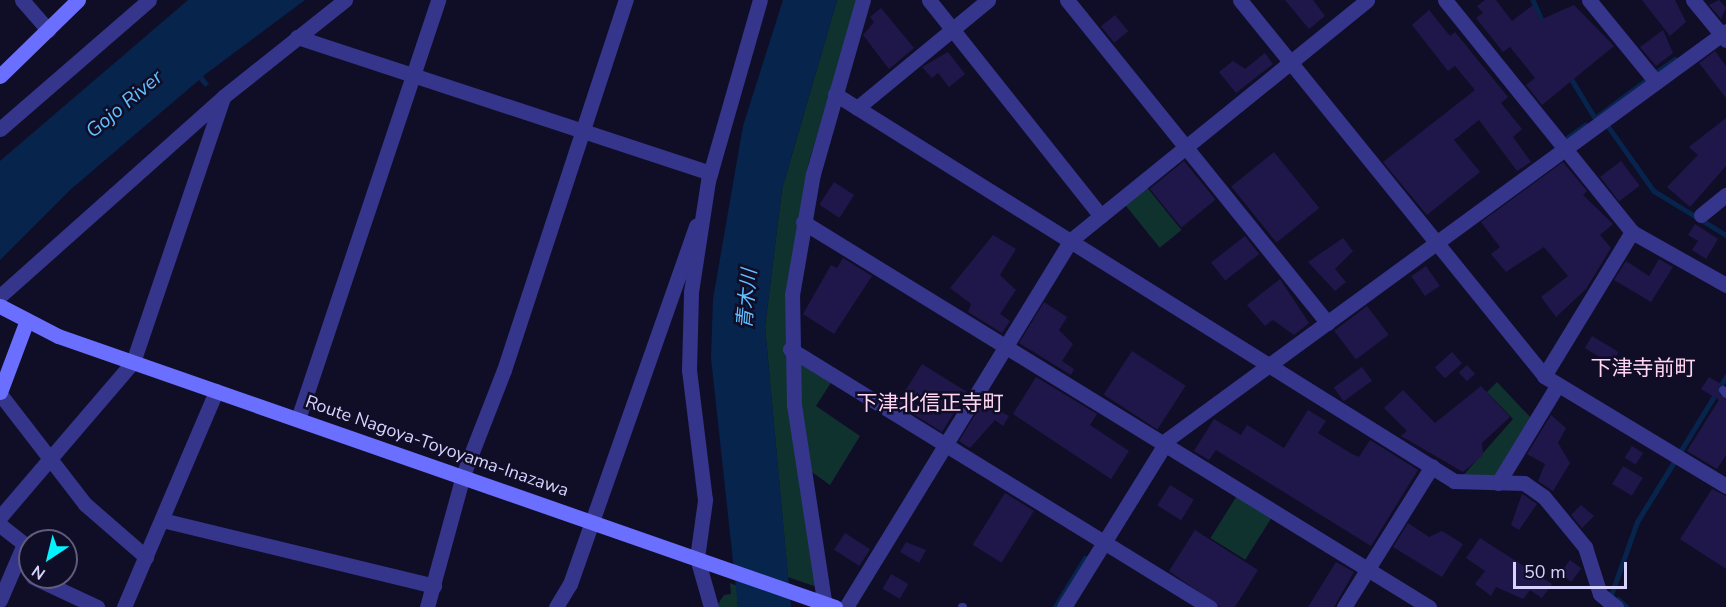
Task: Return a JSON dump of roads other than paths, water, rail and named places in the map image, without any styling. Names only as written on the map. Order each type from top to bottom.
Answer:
[{"type":"main road","points":[[0,76],[78,0]]},
{"type":"main road","name":"Route Nagoya-Toyoyama-Inazawa","points":[[0,306],[26,323],[133,362],[463,475],[826,605]]},
{"type":"main road","points":[[0,393],[26,323]]},
{"type":"street","points":[[22,0],[48,30]]},
{"type":"street","points":[[0,129],[148,0]]},
{"type":"street","points":[[0,296],[223,97],[345,0]]},
{"type":"street","points":[[298,418],[410,76],[438,0]]},
{"type":"street","points":[[427,607],[463,475],[626,0]]},
{"type":"street","points":[[711,607],[703,560],[705,500],[689,370],[691,292],[710,173],[760,0]]},
{"type":"street","points":[[826,605],[810,536],[790,349],[803,222],[835,94],[863,0]]},
{"type":"street","points":[[929,0],[1101,216]]},
{"type":"street","points":[[857,108],[988,0]]},
{"type":"street","points":[[1066,0],[1328,323]]},
{"type":"street","points":[[1240,0],[1544,376],[1557,386],[1726,486]]},
{"type":"street","points":[[846,607],[943,443],[1071,240],[1367,0]]},
{"type":"street","points":[[1445,0],[1632,232],[1726,285]]},
{"type":"street","points":[[1589,0],[1656,82]]},
{"type":"street","points":[[1064,607],[1164,444],[1564,148],[1724,35],[1693,0]]},
{"type":"street","points":[[297,37],[710,173]]},
{"type":"street","points":[[835,94],[1272,364],[1432,466],[1464,483],[1524,483],[1544,497],[1584,547],[1600,594],[1617,607]]},
{"type":"street","points":[[0,517],[49,457],[133,362],[223,97]]},
{"type":"street","points":[[1701,215],[1726,195]]},
{"type":"street","points":[[556,607],[592,521],[693,228],[702,219]]},
{"type":"street","points":[[803,222],[1430,607]]},
{"type":"street","points":[[1544,376],[1632,232]]},
{"type":"street","points":[[790,349],[1210,607]]},
{"type":"street","points":[[1498,483],[1557,386]]},
{"type":"street","points":[[124,607],[216,391]]},
{"type":"street","points":[[0,393],[85,504],[146,557]]},
{"type":"street","points":[[1344,607],[1432,466]]},
{"type":"street","points":[[162,520],[434,586]]},
{"type":"street","points":[[0,525],[24,544],[0,600]]},
{"type":"street","points":[[59,589],[97,607]]},
{"type":"water","name":"Gojo River","points":[[188,0],[305,0],[203,76],[209,84],[205,87],[199,80],[70,190],[0,260],[0,161]]},
{"type":"water","name":"青木川","points":[[783,0],[837,0],[782,189],[765,327],[791,607],[738,607],[711,358],[713,299],[743,126]]},
{"type":"waterway","points":[[1533,0],[1544,25]]},
{"type":"waterway","points":[[1655,73],[1675,59]]},
{"type":"waterway","points":[[1569,75],[1595,118]]},
{"type":"waterway","points":[[1595,118],[1646,80]]},
{"type":"waterway","points":[[1568,137],[1585,125]]},
{"type":"waterway","points":[[1608,126],[1654,191],[1726,235]]},
{"type":"waterway","points":[[1680,452],[1726,377]]},
{"type":"waterway","points":[[1611,595],[1637,522],[1674,462]]},
{"type":"waterway","points":[[1055,607],[1085,558]]},
{"type":"waterway","points":[[1618,599],[1627,607]]},
{"type":"district","name":"下津寺前町","points":[[1643,368]]},
{"type":"district","name":"下津北信正寺町","points":[[930,403]]}]
